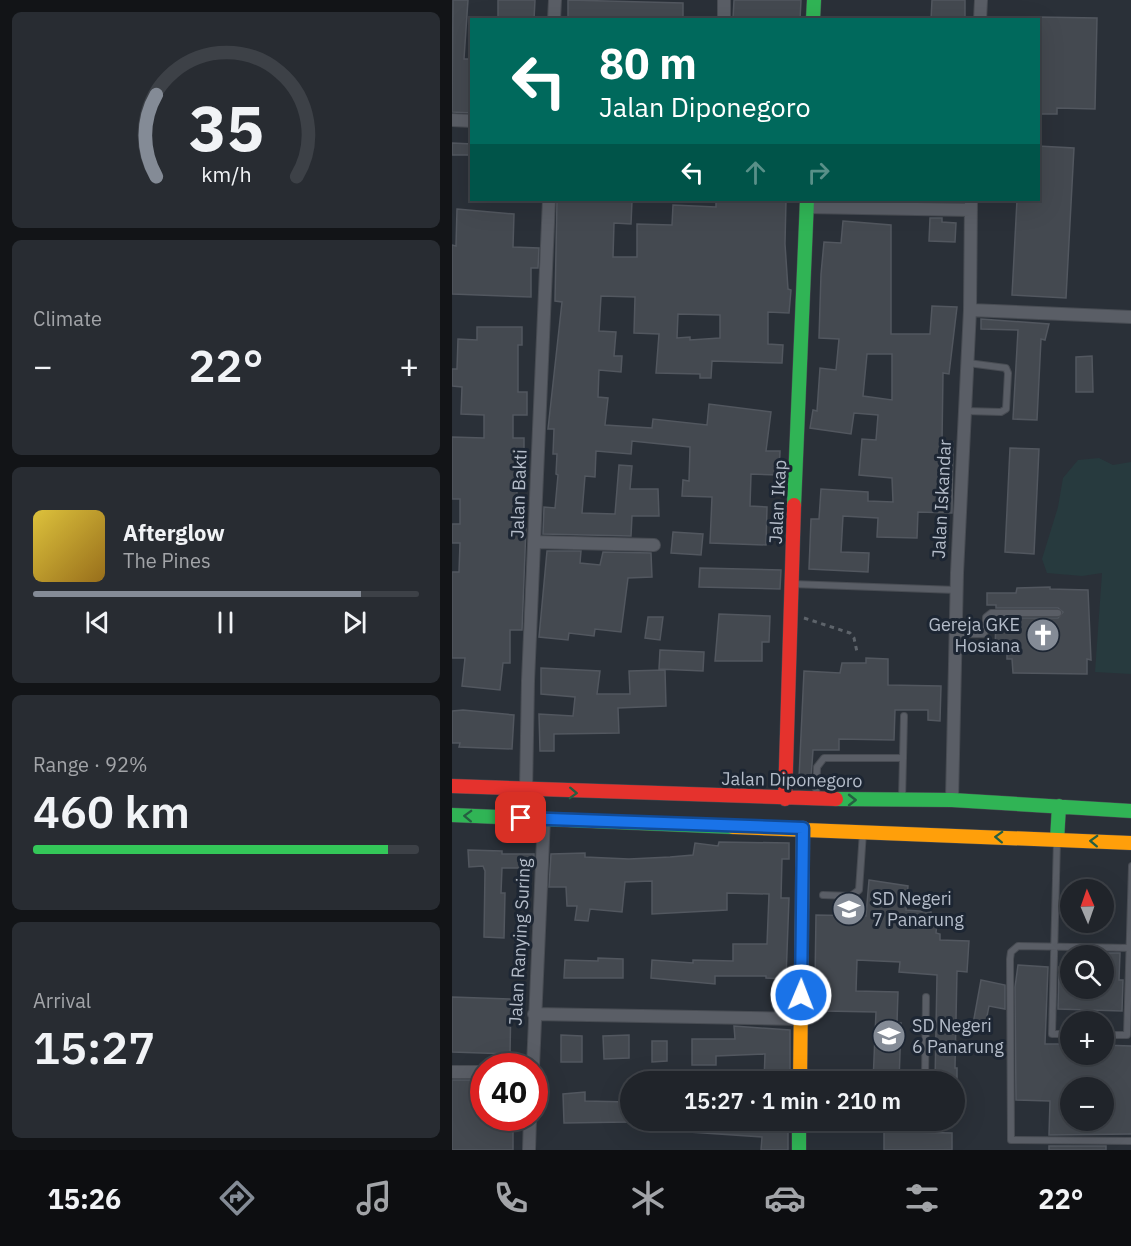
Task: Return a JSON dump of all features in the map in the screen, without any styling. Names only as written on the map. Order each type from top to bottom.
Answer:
[{"type":"main road","points":[[813,18],[814,0]]},
{"type":"main road","name":"Jalan Ikap","points":[[785,800],[806,203]]},
{"type":"main road","name":"Jalan Diponegoro","points":[[452,786],[526,791],[785,800],[952,800],[1132,811]]},
{"type":"main road","points":[[1057,840],[1059,806]]},
{"type":"main road","points":[[452,815],[1132,843]]},
{"type":"main road","points":[[800,1071],[803,828]]},
{"type":"main road","points":[[799,1131],[799,1150]]},
{"type":"street","points":[[554,18],[555,0]]},
{"type":"street","points":[[724,0],[724,18]]},
{"type":"street","points":[[980,18],[981,0]]},
{"type":"street","points":[[452,120],[470,121]]},
{"type":"street","name":"Jalan Bakti","points":[[526,791],[528,681],[549,201]]},
{"type":"street","points":[[806,203],[971,205]]},
{"type":"street","name":"Jalan Iskandar","points":[[952,800],[956,590],[970,310],[971,205]]},
{"type":"street","points":[[970,310],[1132,317]]},
{"type":"street","points":[[535,542],[654,545]]},
{"type":"street","name":"Jalan Ranying Suring","points":[[533,1053],[544,818]]},
{"type":"street","points":[[534,1014],[801,1019]]},
{"type":"street","points":[[452,1072],[470,1072]]},
{"type":"street","points":[[529,1150],[530,1131]]},
{"type":"lane","points":[[965,411],[1001,412],[1006,409],[1007,403],[1006,368],[967,363]]},
{"type":"lane","points":[[791,584],[956,590]]},
{"type":"lane","points":[[955,634],[983,634],[988,615],[994,613],[1058,613]]},
{"type":"lane","points":[[902,800],[904,716]]},
{"type":"lane","points":[[816,799],[817,766],[824,758],[903,758]]},
{"type":"lane","points":[[823,895],[851,896],[858,890],[863,832]]},
{"type":"lane","points":[[1057,840],[1052,1034],[1060,1034]]},
{"type":"lane","points":[[1114,1035],[1127,1035],[1132,866]]},
{"type":"lane","points":[[1130,948],[1018,946],[1011,952],[1011,1140],[1132,1141]]},
{"type":"lane","points":[[925,1071],[926,997]]},
{"type":"path","points":[[790,618],[809,619],[850,633],[854,638],[857,652]]},
{"type":"green space","points":[[1099,458],[1113,465],[1131,462],[1132,674],[1095,672],[1102,573],[1082,576],[1047,573],[1042,559],[1058,507],[1063,478],[1078,460]]},
{"type":"building","points":[[453,0],[468,0],[464,59],[470,59],[470,113],[452,112]]},
{"type":"building","points":[[498,0],[535,0],[534,18],[498,18]]},
{"type":"building","points":[[568,0],[683,3],[683,18],[568,18]]},
{"type":"building","points":[[734,0],[801,0],[800,18],[733,18]]},
{"type":"building","points":[[932,0],[965,0],[965,18],[931,18]]},
{"type":"building","points":[[1038,17],[1097,18],[1095,109],[1057,108],[1057,114],[1040,114],[1040,18]]},
{"type":"building","points":[[452,143],[470,144],[470,155],[452,155]]},
{"type":"building","points":[[1040,146],[1074,148],[1066,298],[1012,295],[1017,201],[1040,201]]},
{"type":"building","points":[[557,201],[632,201],[631,224],[614,223],[613,257],[637,257],[637,224],[672,225],[673,205],[716,207],[716,201],[786,201],[785,244],[788,289],[791,290],[789,313],[768,312],[768,344],[783,345],[782,363],[712,361],[711,378],[700,378],[700,374],[656,373],[659,334],[634,333],[635,297],[601,296],[599,331],[616,332],[614,356],[622,356],[621,372],[599,370],[598,397],[608,398],[605,425],[652,428],[653,419],[707,425],[709,404],[771,412],[766,451],[780,451],[779,475],[751,474],[750,506],[767,507],[766,545],[710,543],[712,497],[682,496],[683,480],[689,481],[690,447],[632,441],[631,454],[596,451],[595,477],[585,476],[582,513],[615,514],[619,465],[632,466],[630,489],[658,489],[659,516],[632,516],[631,536],[543,534],[544,507],[555,508],[558,475],[556,474],[557,454],[553,454],[554,429],[548,429],[562,302],[555,301]],"holes":[[[678,314],[720,315],[720,338],[690,340],[690,337],[677,338]]]},
{"type":"building","points":[[457,209],[514,214],[513,247],[539,248],[538,268],[531,268],[531,297],[452,294],[452,245],[456,246]]},
{"type":"building","points":[[930,218],[942,218],[942,222],[956,223],[955,242],[929,241]]},
{"type":"building","points":[[843,221],[891,225],[891,334],[930,334],[932,306],[957,307],[949,374],[943,373],[942,442],[953,442],[952,513],[918,512],[917,538],[877,537],[878,518],[843,516],[841,552],[869,553],[868,572],[809,569],[811,519],[819,519],[821,489],[868,492],[868,501],[893,502],[892,478],[859,475],[862,439],[876,440],[878,415],[854,413],[851,434],[810,428],[813,410],[817,411],[820,368],[836,370],[839,339],[819,338],[824,242],[841,243]],"holes":[[[867,354],[892,354],[892,400],[863,396]]]},
{"type":"building","points":[[981,319],[1049,324],[1045,340],[1041,339],[1037,420],[1013,419],[1018,330],[981,329]]},
{"type":"building","points":[[477,327],[522,327],[522,345],[518,345],[518,392],[527,392],[527,415],[513,415],[513,438],[524,438],[524,458],[516,458],[518,527],[526,527],[522,630],[510,630],[510,663],[503,663],[500,690],[462,686],[465,658],[452,658],[452,572],[459,572],[460,543],[452,543],[452,524],[460,524],[460,499],[452,499],[452,437],[484,438],[484,415],[461,414],[462,387],[452,386],[452,369],[457,369],[458,339],[477,340]]},
{"type":"building","points":[[1092,356],[1093,392],[1076,392],[1076,357]]},
{"type":"building","points":[[1010,448],[1039,449],[1034,554],[1005,552]]},
{"type":"building","points":[[673,532],[703,534],[701,555],[671,553]]},
{"type":"building","points":[[547,551],[581,551],[580,563],[600,565],[603,552],[651,553],[652,577],[628,578],[621,632],[595,629],[594,636],[569,633],[568,640],[539,637]]},
{"type":"building","points":[[700,568],[781,570],[780,589],[699,587]]},
{"type":"building","points":[[1050,587],[1050,589],[1088,590],[1091,660],[1087,659],[1087,674],[1013,673],[1012,659],[1007,659],[1007,650],[995,650],[996,618],[1058,618],[1063,612],[1058,608],[996,608],[996,605],[987,605],[987,593],[1016,593],[1017,588]]},
{"type":"building","points":[[719,614],[770,616],[769,642],[762,642],[762,661],[715,661]]},
{"type":"building","points":[[648,617],[663,617],[660,640],[645,638]]},
{"type":"building","points":[[660,650],[704,652],[703,671],[659,669]]},
{"type":"building","points":[[866,658],[888,659],[888,685],[941,686],[940,721],[928,720],[928,710],[895,710],[894,740],[839,739],[839,750],[813,750],[811,778],[799,778],[804,671],[840,673],[842,663],[866,663]]},
{"type":"building","points":[[541,668],[600,671],[597,694],[630,694],[629,671],[665,670],[666,706],[618,708],[619,733],[554,734],[554,751],[540,751],[539,714],[573,716],[575,697],[541,694]]},
{"type":"building","points":[[452,711],[514,715],[512,749],[459,747],[460,743],[452,743]]},
{"type":"building","points":[[719,842],[789,843],[789,859],[782,859],[781,898],[789,898],[786,979],[766,978],[766,976],[715,976],[715,984],[651,978],[652,960],[693,963],[693,960],[733,961],[733,944],[767,944],[769,894],[727,893],[727,910],[652,914],[652,881],[625,882],[622,912],[590,909],[588,921],[575,920],[577,906],[567,906],[566,887],[549,887],[551,854],[585,853],[585,857],[629,859],[670,857],[693,855],[695,843],[718,846]]},
{"type":"building","points":[[468,850],[502,851],[502,854],[534,854],[534,868],[502,868],[501,893],[505,893],[504,938],[484,937],[485,871],[483,866],[469,867]]},
{"type":"building","points":[[869,880],[908,886],[906,910],[931,912],[931,921],[937,922],[936,933],[940,934],[940,940],[969,941],[967,972],[957,971],[955,1068],[957,1071],[935,1071],[937,975],[899,972],[900,962],[857,960],[856,991],[898,992],[897,1023],[901,1023],[899,1071],[873,1071],[876,1012],[824,1011],[825,982],[815,982],[816,915],[866,916]]},
{"type":"building","points":[[1114,953],[1120,953],[1119,980],[1123,980],[1122,1011],[1058,1009],[1059,967],[1060,999],[1114,999]]},
{"type":"building","points":[[598,958],[623,959],[623,978],[564,978],[565,960],[598,961]]},
{"type":"building","points":[[1018,965],[1048,967],[1045,1044],[1060,1044],[1060,1065],[1114,1065],[1114,1045],[1132,1046],[1132,1134],[1049,1135],[1050,1101],[1016,1100],[1015,987]]},
{"type":"building","points":[[981,980],[1005,985],[1005,1009],[989,1006],[985,1026],[973,1024]]},
{"type":"building","points":[[452,997],[511,999],[510,1053],[452,1052]]},
{"type":"building","points":[[734,1026],[790,1030],[790,1071],[764,1071],[765,1054],[716,1056],[716,1065],[692,1065],[692,1039],[735,1039]]},
{"type":"building","points":[[561,1035],[582,1036],[582,1062],[561,1062]]},
{"type":"building","points":[[629,1035],[629,1058],[604,1059],[603,1036]]},
{"type":"building","points":[[652,1041],[667,1041],[667,1061],[652,1062]]},
{"type":"building","points":[[452,1080],[470,1080],[470,1131],[513,1131],[513,1150],[452,1150]]},
{"type":"building","points":[[585,1092],[585,1101],[620,1102],[620,1122],[564,1123],[563,1094]]},
{"type":"building","points":[[675,1131],[788,1131],[788,1150],[761,1150],[762,1137]]},
{"type":"building","points":[[884,1131],[952,1133],[952,1150],[884,1150]]},
{"type":"building","points":[[1049,1146],[1106,1146],[1106,1150],[1049,1150]]},
{"type":"traffic: fast","points":[[813,18],[814,0]]},
{"type":"traffic: fast","points":[[794,505],[807,201]]},
{"type":"traffic: fast","points":[[836,799],[952,800],[1132,811]]},
{"type":"traffic: fast","points":[[1057,840],[1059,806]]},
{"type":"traffic: fast","points":[[452,815],[733,827]]},
{"type":"traffic: fast","points":[[799,1131],[799,1150]]},
{"type":"traffic: slow","points":[[733,827],[1132,843]]},
{"type":"traffic: slow","points":[[800,1071],[803,828]]},
{"type":"traffic: jam","points":[[785,799],[794,505]]},
{"type":"traffic: jam","points":[[452,786],[836,799]]},
{"type":"place","name":"Gereja GKE Hosiana","points":[[1043,635]]},
{"type":"place","name":"SD Negeri 7 Panarung","points":[[849,909]]},
{"type":"place","name":"SD Negeri 6 Panarung","points":[[889,1036]]},
{"type":"route","points":[[521,818],[803,828],[801,995]]}]
